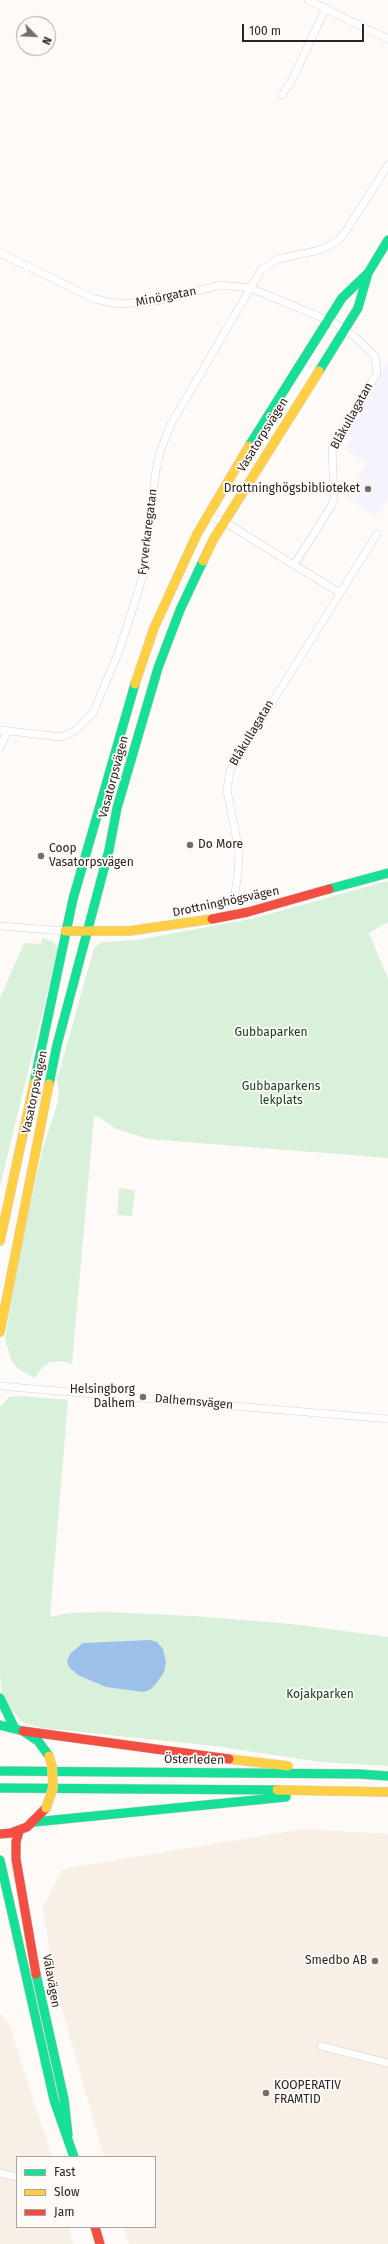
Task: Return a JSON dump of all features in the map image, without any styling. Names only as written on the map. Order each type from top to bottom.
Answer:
[{"type":"main road","name":"Vasatorpsvägen","points":[[0,1241],[65,931],[80,872],[142,660],[164,603],[207,516],[242,456],[332,322],[342,298],[368,273],[388,240]]},
{"type":"main road","name":"Vasatorpsvägen","points":[[0,1332],[49,1083],[109,850],[116,808],[158,668],[194,578],[224,522],[358,308],[368,273]]},
{"type":"main road","name":"Drottninghögsvägen","points":[[65,931],[165,927],[239,913],[388,873]]},
{"type":"main road","points":[[0,1698],[19,1729],[38,1741],[49,1756],[52,1766],[53,1788],[46,1808],[34,1822],[19,1831],[0,1834]]},
{"type":"main road","points":[[0,1725],[222,1759],[359,1774]]},
{"type":"main road","name":"Österleden","points":[[0,1771],[359,1774],[388,1776]]},
{"type":"main road","points":[[0,1788],[388,1792]]},
{"type":"main road","points":[[34,1822],[350,1791]]},
{"type":"main road","name":"Välavägen","points":[[19,1831],[16,1842],[16,1859],[39,1991],[64,2099],[68,2134]]},
{"type":"main road","name":"Välavägen","points":[[0,1860],[36,2028],[54,2100],[68,2134],[74,2156]]},
{"type":"main road","points":[[95,2228],[100,2244]]},
{"type":"street","points":[[308,0],[388,39]]},
{"type":"street","points":[[282,95],[292,80],[326,8]]},
{"type":"street","name":"Fyrverkaregatan","points":[[4,730],[64,736],[83,724],[95,711],[119,651],[143,576],[155,475],[165,437],[192,387],[261,270],[278,259],[320,250],[338,241],[348,228],[388,165]]},
{"type":"street","name":"Minörgatan","points":[[0,253],[95,299],[129,304],[156,301],[221,285],[250,288],[332,322]]},
{"type":"street","name":"Blåkullagatan","points":[[294,565],[333,501],[332,448],[377,373],[376,356],[355,337],[332,322]]},
{"type":"street","points":[[207,516],[224,522],[339,592]]},
{"type":"street","name":"Blåkullagatan","points":[[239,913],[235,893],[239,851],[227,790],[230,770],[339,592],[377,534]]},
{"type":"street","points":[[0,748],[4,730]]},
{"type":"street","points":[[0,926],[65,931]]},
{"type":"street","name":"Dalhemsvägen","points":[[0,1386],[388,1419]]},
{"type":"street","points":[[321,2046],[388,2063]]},
{"type":"street","points":[[0,2173],[16,2177]]},
{"type":"shaded area","points":[[388,361],[388,498],[376,517],[346,497],[367,464],[345,449],[352,438],[344,432]]},
{"type":"shaded area","points":[[304,1829],[388,1834],[388,2244],[129,2244],[124,2228],[156,2228],[156,2156],[104,2156],[55,1984],[43,1906],[63,1869]]},
{"type":"shaded area","points":[[0,2014],[9,2024],[52,2156],[16,2156],[16,2228],[69,2228],[73,2244],[0,2244]]},
{"type":"green space","name":"Gubbaparken","points":[[388,881],[388,922],[369,933],[388,979],[388,1158],[148,1139],[116,1129],[99,1117],[94,1116],[72,1364],[61,1361],[50,1362],[41,1369],[35,1378],[21,1371],[12,1362],[5,1339],[18,1263],[42,1151],[57,1105],[59,1091],[57,1080],[94,948],[102,942],[137,940],[251,919]]},
{"type":"green space","points":[[42,938],[53,942],[57,947],[57,953],[0,1186],[0,998],[24,943],[41,944]]},
{"type":"green space","points":[[119,1188],[135,1190],[132,1216],[117,1215]]},
{"type":"green space","name":"Kojakparken","points":[[23,1396],[68,1400],[50,1617],[69,1613],[108,1612],[192,1616],[292,1624],[388,1637],[388,1766],[320,1762],[215,1746],[42,1728],[22,1722],[11,1709],[2,1692],[0,1673],[0,1407],[9,1397]]},
{"type":"water","points":[[150,1640],[157,1642],[163,1649],[166,1662],[164,1672],[158,1681],[151,1689],[144,1692],[106,1687],[78,1675],[69,1667],[67,1661],[70,1654],[83,1643]]},
{"type":"traffic: fast","points":[[249,446],[342,298],[368,273],[388,240]]},
{"type":"traffic: fast","points":[[319,371],[358,308],[368,273]]},
{"type":"traffic: fast","points":[[49,1084],[57,1045],[109,850],[117,808],[158,668],[180,610],[203,561]]},
{"type":"traffic: fast","points":[[34,1083],[73,899],[135,684]]},
{"type":"traffic: fast","points":[[329,889],[388,873]]},
{"type":"traffic: fast","points":[[0,1698],[14,1727]]},
{"type":"traffic: fast","points":[[0,1725],[23,1731],[38,1741],[49,1756]]},
{"type":"traffic: fast","points":[[0,1771],[359,1774],[388,1776]]},
{"type":"traffic: fast","points":[[0,1788],[277,1790]]},
{"type":"traffic: fast","points":[[34,1822],[286,1797]]},
{"type":"traffic: fast","points":[[0,1860],[54,2100],[74,2156]]},
{"type":"traffic: fast","points":[[36,1974],[64,2099],[68,2135]]},
{"type":"traffic: slow","points":[[203,561],[213,540],[319,371]]},
{"type":"traffic: slow","points":[[135,684],[154,628],[197,534],[249,446]]},
{"type":"traffic: slow","points":[[65,931],[129,931],[212,919]]},
{"type":"traffic: slow","points":[[0,1241],[34,1083]]},
{"type":"traffic: slow","points":[[0,1332],[49,1084]]},
{"type":"traffic: slow","points":[[46,1808],[53,1788],[52,1766],[49,1756]]},
{"type":"traffic: slow","points":[[229,1759],[288,1766]]},
{"type":"traffic: slow","points":[[277,1790],[388,1792]]},
{"type":"traffic: jam","points":[[212,919],[248,912],[329,889]]},
{"type":"traffic: jam","points":[[23,1731],[229,1759]]},
{"type":"traffic: jam","points":[[0,1834],[11,1833],[27,1827],[46,1808]]},
{"type":"traffic: jam","points":[[19,1831],[16,1842],[16,1859],[36,1974]]},
{"type":"traffic: jam","points":[[95,2228],[100,2244]]},
{"type":"place","name":"Drottninghögsbiblioteket","points":[[368,489]]},
{"type":"place","name":"Do More","points":[[190,845]]},
{"type":"place","name":"Coop Vasatorpsvägen","points":[[41,856]]},
{"type":"place","name":"Helsingborg Dalhem","points":[[143,1397]]},
{"type":"place","name":"Smedbo AB","points":[[375,1961]]},
{"type":"place","name":"KOOPERATIV FRAMTID","points":[[266,2093]]},
{"type":"park label","name":"Gubbaparkens lekplats","points":[[281,1094]]}]
